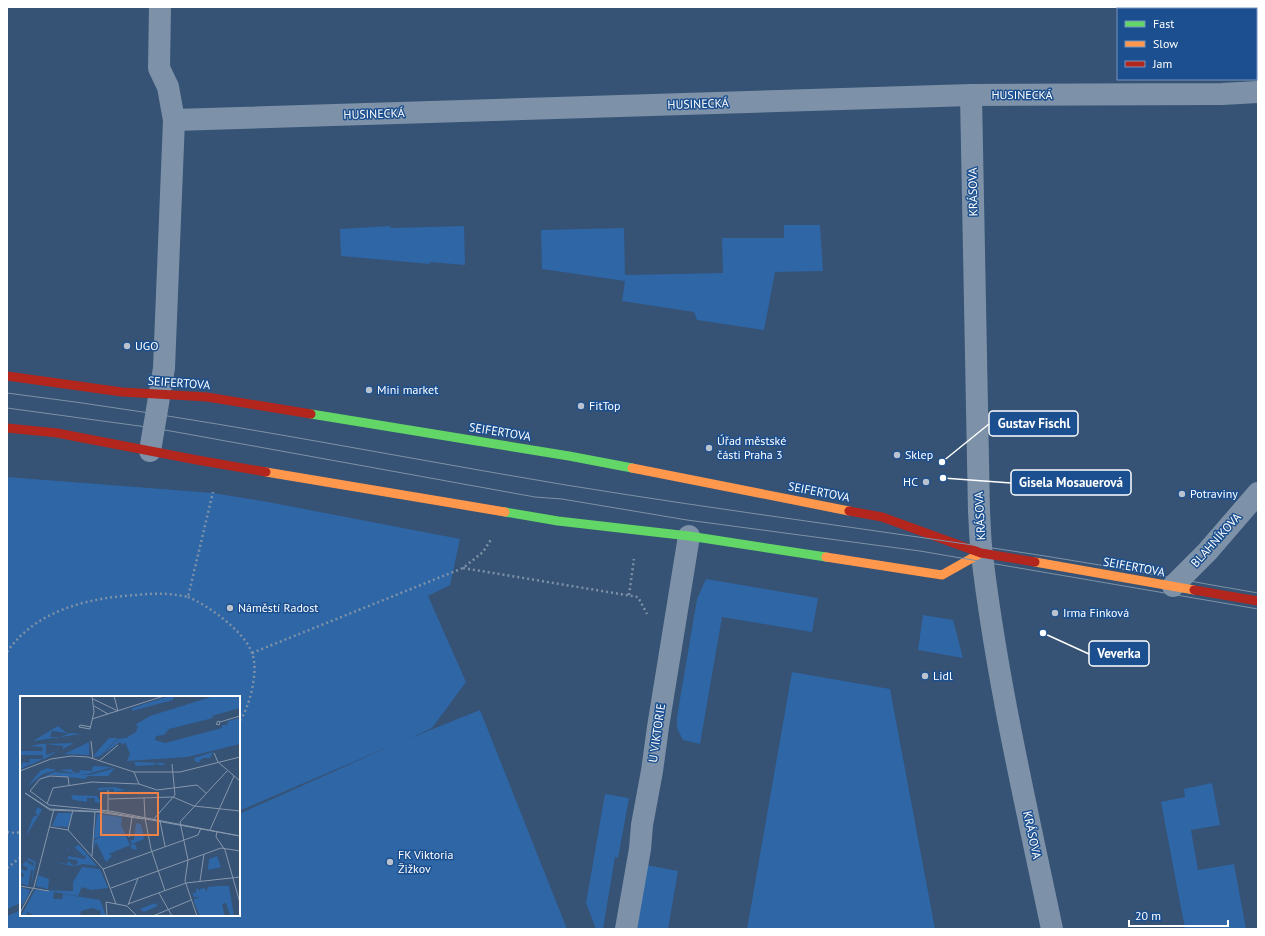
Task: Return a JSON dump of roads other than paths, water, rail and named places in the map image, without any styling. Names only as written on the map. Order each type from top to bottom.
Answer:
[{"type":"street","points":[[150,451],[164,368],[174,120],[168,87],[159,68],[160,7]]},
{"type":"street","name":"HUSINECKÁ","points":[[174,120],[970,96],[1222,94],[1258,92]]},
{"type":"street","name":"KRÁSOVA","points":[[970,96],[979,496],[982,553],[991,628],[1052,929]]},
{"type":"street","name":"SEIFERTOVA","points":[[7,376],[122,392],[207,396],[600,462],[882,517],[982,553],[1258,601]]},
{"type":"street","points":[[7,428],[57,433],[150,451],[558,521],[689,536],[942,575],[982,553]]},
{"type":"street","name":"BLAHNÍKOVA","points":[[1173,586],[1207,552],[1258,493]]},
{"type":"street","name":"U VIKTORIE","points":[[626,929],[689,536]]},
{"type":"tram line","points":[[7,393],[77,402],[217,424],[566,485],[1072,560],[1258,593]]},
{"type":"tram line","points":[[7,408],[154,428],[535,497],[562,499],[687,520],[920,551],[1258,609]]},
{"type":"place","name":"UGO","points":[[127,346]]},
{"type":"place","name":"Mini market","points":[[369,390]]},
{"type":"place","name":"FitTop","points":[[581,406]]},
{"type":"place","name":"Úřad městské části Praha 3","points":[[709,448]]},
{"type":"place","name":"Sklep","points":[[897,455]]},
{"type":"place","name":"Gustav Fischl","points":[[942,462]]},
{"type":"place","name":"Gisela Mosauerová","points":[[943,478]]},
{"type":"place","name":"HC","points":[[926,482]]},
{"type":"place","name":"Potraviny","points":[[1182,494]]},
{"type":"place","name":"Náměstí Radost","points":[[230,608]]},
{"type":"place","name":"Irma Finková","points":[[1055,613]]},
{"type":"place","name":"Veverka","points":[[1043,633]]},
{"type":"place","name":"Lidl","points":[[925,676]]},
{"type":"place","name":"FK Viktoria Žižkov","points":[[390,862]]}]
